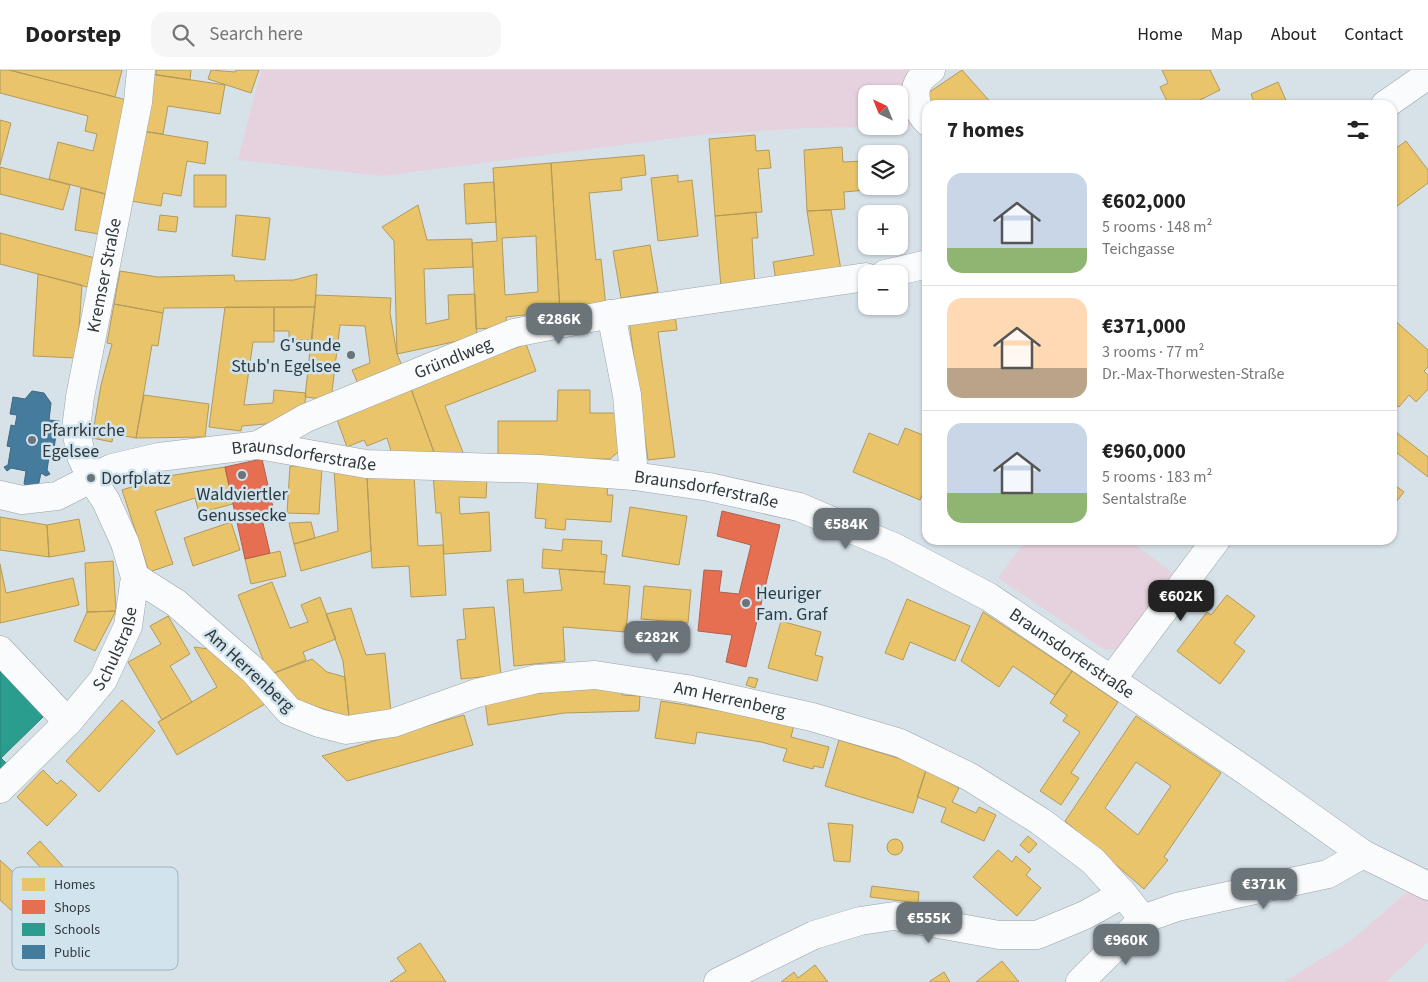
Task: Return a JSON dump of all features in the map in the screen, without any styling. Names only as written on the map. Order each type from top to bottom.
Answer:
[{"type":"street","name":"Kremser Straße","points":[[92,478],[81,456],[76,429],[80,397],[138,102],[140,70]]},
{"type":"street","points":[[922,117],[915,98],[918,82],[931,70]]},
{"type":"street","points":[[1392,100],[1428,75]]},
{"type":"street","points":[[908,269],[922,265]]},
{"type":"street","name":"Gründlweg","points":[[258,445],[306,418],[514,333],[611,314],[858,278]]},
{"type":"street","points":[[611,314],[627,394],[634,476]]},
{"type":"street","name":"Braunsdorferstraße","points":[[0,495],[22,500],[57,496],[112,468],[159,457],[258,445],[366,464],[539,468],[634,476],[709,487],[800,507],[885,543],[989,597],[1112,679],[1364,854],[1428,886]]},
{"type":"street","name":"Schulstraße","points":[[0,789],[68,722],[103,680],[128,626],[135,577],[125,543],[106,501],[92,478]]},
{"type":"street","points":[[1112,679],[1212,545]]},
{"type":"street","name":"Am Herrenberg","points":[[135,577],[176,604],[254,671],[289,711],[319,723],[346,730],[393,723],[478,693],[537,679],[595,675],[687,689],[812,717],[900,743],[970,777],[1040,821],[1092,861],[1124,894],[1143,919]]},
{"type":"street","points":[[0,650],[68,722]]},
{"type":"street","points":[[1080,982],[1143,919],[1177,907],[1328,874],[1364,854]]},
{"type":"street","points":[[718,982],[814,935],[860,920],[894,916],[999,935],[1037,935],[1085,915],[1124,894]]},
{"type":"shaded area","points":[[261,70],[915,70],[915,126],[908,126],[908,85],[858,85],[858,127],[708,134],[383,176],[238,160]]},
{"type":"shaded area","points":[[1022,545],[1136,545],[1174,574],[1119,649],[1105,650],[998,578]]},
{"type":"shaded area","points":[[1412,888],[1428,896],[1428,942],[1386,982],[1284,982],[1349,942]]},
{"type":"building: Homes","points":[[0,70],[9,70],[131,101],[110,195],[49,179],[58,142],[93,151],[97,134],[85,131],[88,116],[0,93]]},
{"type":"building: Homes","points":[[9,70],[122,70],[115,97]]},
{"type":"building: Homes","points":[[156,70],[191,70],[190,80],[156,75]]},
{"type":"building: Homes","points":[[211,70],[235,72],[236,70],[259,70],[251,93],[208,79]]},
{"type":"building: Homes","points":[[962,70],[989,100],[926,100],[925,95]]},
{"type":"building: Homes","points":[[1162,70],[1210,70],[1220,90],[1200,100],[1166,100],[1160,87],[1168,83]]},
{"type":"building: Homes","points":[[152,74],[225,85],[220,114],[168,106],[163,134],[142,131]]},
{"type":"building: Homes","points":[[1278,82],[1286,100],[1253,100],[1251,94]]},
{"type":"building: Homes","points":[[0,120],[11,123],[0,165]]},
{"type":"building: Homes","points":[[142,131],[208,142],[205,164],[187,161],[181,196],[163,193],[161,206],[131,201]]},
{"type":"building: Homes","points":[[755,135],[756,151],[769,150],[771,168],[758,169],[762,212],[715,216],[709,139]]},
{"type":"building: Homes","points":[[1406,141],[1428,170],[1428,183],[1397,206],[1397,147]]},
{"type":"building: Homes","points":[[842,147],[843,162],[858,161],[858,191],[844,192],[845,209],[807,211],[804,150]]},
{"type":"building: Homes","points":[[644,155],[646,175],[621,178],[622,190],[589,193],[596,260],[601,259],[606,307],[560,311],[551,163]]},
{"type":"building: Homes","points":[[551,163],[560,311],[506,317],[507,327],[476,329],[472,243],[497,241],[493,168]],"holes":[[[536,236],[538,292],[505,295],[502,238]]]},
{"type":"building: Homes","points":[[0,167],[70,185],[63,210],[0,194]]},
{"type":"building: Homes","points":[[194,175],[226,175],[226,207],[194,207]]},
{"type":"building: Homes","points":[[678,175],[678,182],[692,180],[698,236],[658,241],[651,178]]},
{"type":"building: Homes","points":[[494,182],[496,222],[466,224],[464,184]]},
{"type":"building: Homes","points":[[81,188],[105,194],[99,234],[75,230]]},
{"type":"building: Homes","points":[[418,205],[427,240],[472,239],[473,267],[424,269],[426,324],[449,319],[448,295],[475,294],[477,337],[397,354],[394,241],[382,227]]},
{"type":"building: Homes","points":[[831,210],[841,270],[776,281],[773,262],[814,255],[807,211]]},
{"type":"building: Homes","points":[[756,212],[758,238],[752,238],[755,285],[721,287],[715,216]]},
{"type":"building: Homes","points":[[160,215],[178,217],[176,232],[158,230]]},
{"type":"building: Homes","points":[[236,215],[270,218],[265,260],[232,256]]},
{"type":"building: Homes","points":[[0,233],[95,258],[87,287],[0,264]]},
{"type":"building: Homes","points":[[650,245],[658,292],[621,298],[613,251]]},
{"type":"building: Homes","points":[[120,271],[158,277],[234,275],[235,281],[294,280],[317,274],[315,307],[164,308],[163,313],[114,304]]},
{"type":"building: Homes","points":[[38,274],[82,285],[77,358],[33,356]]},
{"type":"building: Homes","points":[[316,295],[391,298],[390,313],[397,354],[403,368],[359,386],[352,370],[370,363],[365,326],[340,325],[331,400],[305,397]]},
{"type":"building: Homes","points":[[114,304],[163,313],[158,346],[152,345],[136,438],[113,434],[112,442],[92,438],[101,385],[112,344],[107,343]]},
{"type":"building: Homes","points":[[225,307],[274,307],[274,342],[253,342],[244,405],[273,403],[274,390],[306,393],[304,413],[277,423],[242,426],[241,431],[209,427]]},
{"type":"building: Homes","points":[[274,307],[315,307],[312,340],[289,340],[289,331],[274,331]]},
{"type":"building: Homes","points":[[675,315],[677,330],[658,332],[675,457],[648,460],[629,321]]},
{"type":"building: Homes","points":[[1397,322],[1428,350],[1428,367],[1424,371],[1428,375],[1428,389],[1416,402],[1409,395],[1399,407],[1397,406]]},
{"type":"building: Homes","points":[[526,344],[536,371],[445,406],[464,455],[435,455],[410,386]]},
{"type":"building: Homes","points":[[410,386],[435,455],[392,454],[387,438],[367,446],[364,440],[347,447],[336,417]]},
{"type":"building: Homes","points":[[558,390],[590,390],[590,413],[625,413],[624,447],[610,459],[498,459],[498,421],[557,421]]},
{"type":"building: Homes","points":[[144,395],[209,404],[205,437],[136,438]]},
{"type":"building: Homes","points":[[905,428],[922,435],[922,496],[920,500],[853,472],[869,433],[898,445]]},
{"type":"building: Homes","points":[[1397,433],[1428,457],[1428,477],[1397,453]]},
{"type":"building: Homes","points":[[290,466],[322,467],[319,514],[287,513]]},
{"type":"building: Homes","points":[[225,467],[233,504],[199,513],[195,498],[155,511],[173,564],[149,572],[122,490],[162,477]]},
{"type":"building: Homes","points":[[334,470],[367,477],[371,551],[301,571],[294,544],[338,531]]},
{"type":"building: Homes","points":[[414,474],[418,546],[443,545],[446,595],[411,597],[409,566],[372,568],[367,477]]},
{"type":"building: Homes","points":[[433,474],[487,477],[486,498],[459,497],[460,514],[489,512],[491,551],[444,554],[441,513],[436,513]]},
{"type":"building: Homes","points":[[538,480],[608,485],[607,495],[613,495],[611,522],[566,519],[565,530],[545,528],[546,519],[535,518]]},
{"type":"building: Homes","points":[[1397,487],[1404,492],[1397,501]]},
{"type":"building: Homes","points":[[630,507],[687,516],[679,565],[622,556]]},
{"type":"building: Homes","points":[[0,517],[47,525],[49,557],[0,550]]},
{"type":"building: Homes","points":[[79,519],[85,551],[49,557],[47,525]]},
{"type":"building: Homes","points":[[231,522],[240,550],[193,566],[184,538]]},
{"type":"building: Homes","points":[[311,522],[315,538],[294,544],[289,523]]},
{"type":"building: Homes","points":[[563,539],[602,541],[601,554],[607,555],[605,572],[542,568],[543,549],[562,551]]},
{"type":"building: Homes","points":[[280,551],[286,576],[251,584],[245,559]]},
{"type":"building: Homes","points":[[113,561],[116,611],[87,612],[85,563]]},
{"type":"building: Homes","points":[[0,564],[6,593],[73,578],[79,605],[0,623]]},
{"type":"building: Homes","points":[[559,569],[605,572],[604,584],[630,586],[626,632],[563,627],[565,661],[514,666],[507,580],[523,579],[524,593],[562,590]]},
{"type":"building: Homes","points":[[272,582],[290,628],[308,622],[301,605],[320,597],[336,639],[303,652],[306,660],[269,675],[238,595]]},
{"type":"building: Homes","points":[[644,586],[691,590],[688,623],[641,619]]},
{"type":"building: Homes","points":[[1227,595],[1255,616],[1234,643],[1245,651],[1220,684],[1177,651],[1207,612],[1211,615]]},
{"type":"building: Homes","points":[[907,599],[970,626],[955,661],[910,642],[903,660],[885,653]]},
{"type":"building: Homes","points":[[494,607],[501,675],[461,679],[457,640],[466,639],[463,609]]},
{"type":"building: Homes","points":[[351,608],[366,655],[385,653],[391,712],[349,717],[343,661],[326,614]]},
{"type":"building: Homes","points":[[116,611],[95,651],[74,641],[87,612]]},
{"type":"building: Homes","points":[[983,612],[1072,671],[1055,695],[1013,666],[999,687],[961,661]]},
{"type":"building: Homes","points":[[168,616],[190,654],[170,666],[192,702],[162,720],[128,662],[161,644],[150,626]]},
{"type":"building: Homes","points":[[781,621],[821,632],[815,655],[823,657],[817,681],[768,668]]},
{"type":"building: Homes","points":[[194,647],[216,650],[242,672],[265,704],[177,755],[158,722],[217,687]]},
{"type":"building: Homes","points":[[312,659],[327,672],[345,677],[349,717],[301,702],[269,675]]},
{"type":"building: Homes","points":[[1072,671],[1118,702],[1071,773],[1079,778],[1061,805],[1040,791],[1080,732],[1063,721],[1067,715],[1050,703]]},
{"type":"building: Homes","points":[[749,677],[758,679],[755,688],[746,685]]},
{"type":"building: Homes","points":[[622,689],[622,695],[640,696],[639,711],[564,713],[488,725],[485,701],[561,690]]},
{"type":"building: Homes","points":[[122,700],[155,731],[99,792],[66,761]]},
{"type":"building: Homes","points":[[661,701],[767,718],[794,725],[791,737],[829,747],[823,768],[814,766],[813,769],[783,761],[787,749],[761,742],[697,732],[695,744],[655,738]]},
{"type":"building: Homes","points":[[464,715],[473,745],[347,781],[322,756]]},
{"type":"building: Homes","points":[[1136,716],[1221,773],[1164,857],[1168,860],[1144,889],[1065,821]],"holes":[[[1136,762],[1171,786],[1138,835],[1105,808]]]},
{"type":"building: Homes","points":[[839,740],[904,760],[926,770],[913,813],[825,786]]},
{"type":"building: Homes","points":[[43,770],[57,784],[61,780],[77,795],[47,826],[17,797]]},
{"type":"building: Homes","points":[[926,770],[959,788],[952,802],[976,813],[979,807],[996,815],[984,841],[941,822],[946,808],[917,797]]},
{"type":"building: Homes","points":[[828,823],[853,825],[850,862],[834,861]]},
{"type":"building: Homes","points":[[1028,836],[1037,844],[1029,853],[1020,845]]},
{"type":"building: Homes","points":[[895,839],[903,847],[895,855],[887,847]]},
{"type":"building: Homes","points":[[40,841],[63,867],[40,867],[27,853]]},
{"type":"building: Homes","points":[[998,850],[1012,862],[1016,856],[1031,869],[1026,875],[1041,888],[1017,916],[973,877]]},
{"type":"building: Homes","points":[[0,860],[12,871],[12,911],[0,900]]},
{"type":"building: Homes","points":[[872,886],[919,892],[918,903],[870,897]]},
{"type":"building: Homes","points":[[420,943],[446,982],[390,982],[406,971],[397,958]]},
{"type":"building: Homes","points":[[1002,961],[1019,982],[976,982]]},
{"type":"building: Homes","points":[[815,965],[828,982],[781,982],[794,972],[798,978]]},
{"type":"building: Homes","points":[[944,972],[950,982],[930,982],[930,981]]},
{"type":"building: Shops","points":[[262,459],[275,516],[262,519],[270,553],[245,559],[225,467]]},
{"type":"building: Shops","points":[[722,511],[780,525],[746,667],[726,662],[732,635],[698,631],[704,570],[722,571],[719,592],[739,594],[751,545],[717,536]]},
{"type":"building: Schools","points":[[0,670],[44,716],[1,758],[7,764],[0,770]]},
{"type":"building: Public","name":"Pfarrkirche Egelsee","points":[[32,391],[44,393],[51,403],[49,420],[59,421],[58,426],[53,426],[52,434],[56,434],[53,457],[49,457],[47,470],[50,474],[46,476],[41,473],[38,487],[24,484],[26,471],[11,468],[7,471],[4,467],[8,465],[11,447],[7,446],[11,425],[15,426],[17,415],[10,414],[13,397],[25,399]]},
{"type":"place","name":"G'sunde Stub'n Egelsee","points":[[351,355]]},
{"type":"place","name":"Pfarrkirche Egelsee","points":[[32,440]]},
{"type":"place","name":"Waldviertler Genussecke","points":[[242,475]]},
{"type":"place","name":"Dorfplatz","points":[[91,478]]},
{"type":"place","name":"Heuriger Fam. Graf","points":[[746,603]]}]
